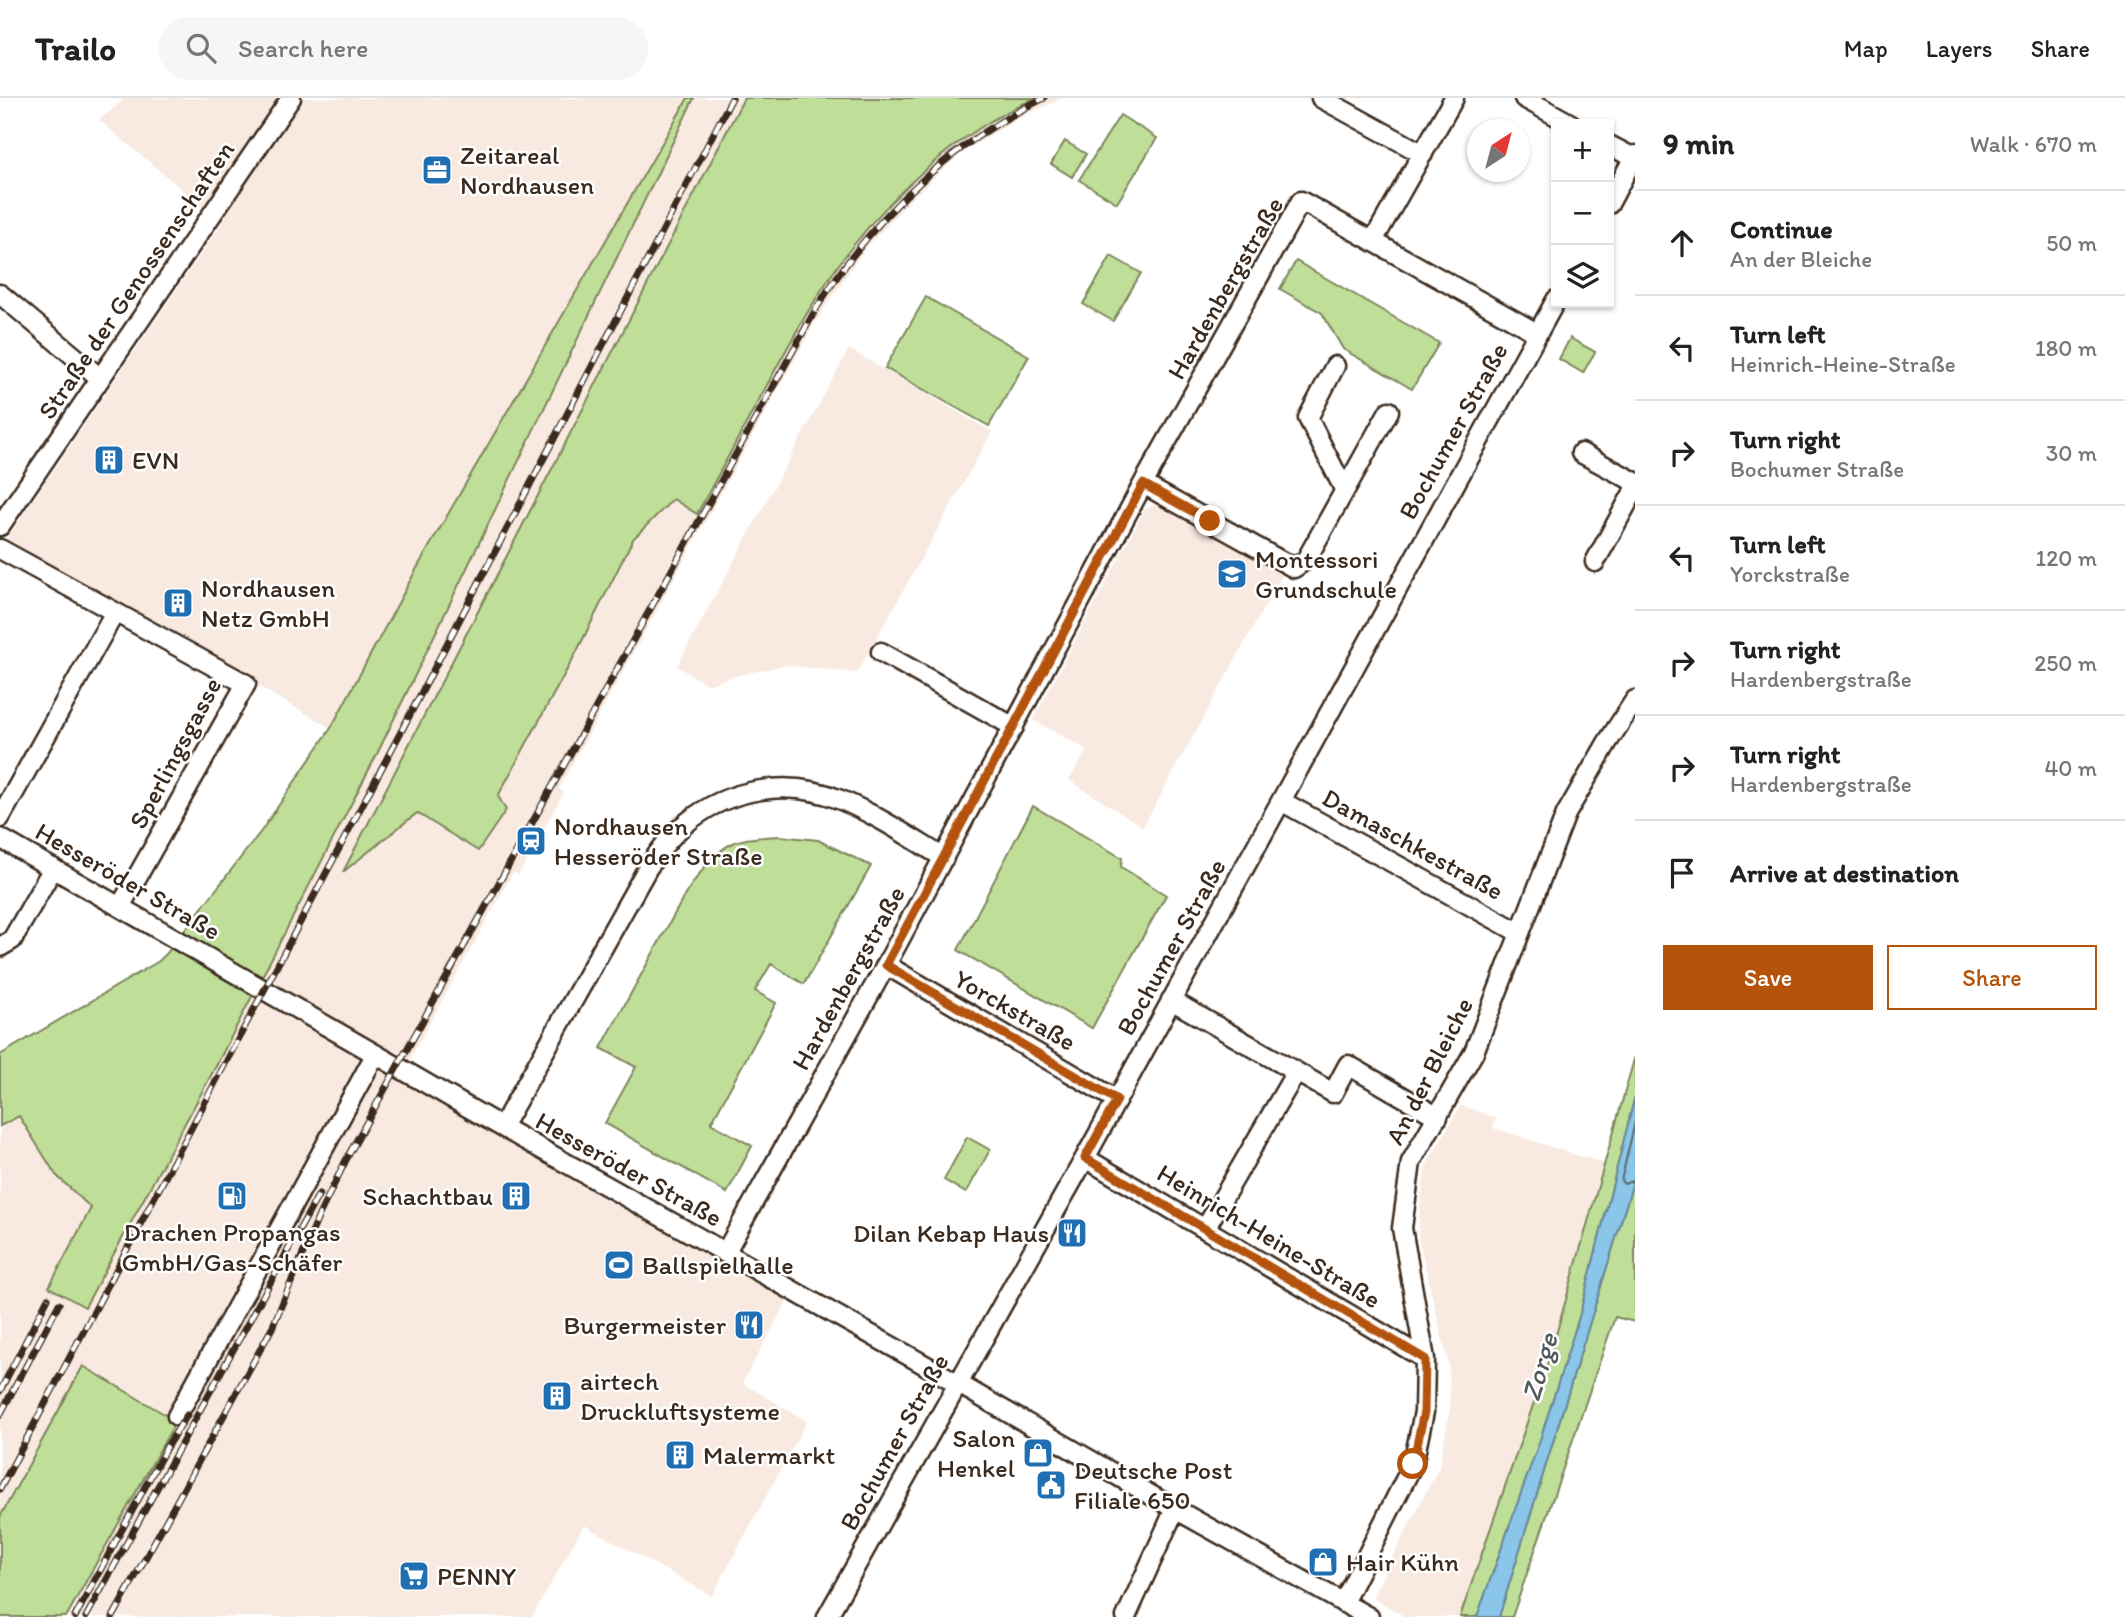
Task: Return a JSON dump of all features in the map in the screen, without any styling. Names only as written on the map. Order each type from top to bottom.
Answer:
[{"type":"street","name":"Straße der Genossenschaften","points":[[0,526],[291,98]]},
{"type":"street","points":[[1321,98],[1423,154]]},
{"type":"street","points":[[1373,242],[1454,98]]},
{"type":"street","points":[[1524,98],[1562,119]]},
{"type":"street","points":[[1614,150],[1632,167],[1614,196]]},
{"type":"street","name":"Hardenbergstraße","points":[[725,1253],[886,965],[1143,484],[1301,201],[1537,333]]},
{"type":"street","points":[[0,294],[100,378]]},
{"type":"street","name":"Bochumer Straße","points":[[827,1617],[1085,1158],[1551,308]]},
{"type":"street","points":[[1335,366],[1308,418],[1344,489]]},
{"type":"street","points":[[1143,484],[1294,568],[1306,560],[1389,411]]},
{"type":"street","points":[[1581,453],[1635,482]]},
{"type":"street","points":[[1595,562],[1635,489]]},
{"type":"street","name":"Sperlingsgasse","points":[[0,549],[246,684],[120,907]]},
{"type":"street","points":[[0,818],[115,612]]},
{"type":"street","points":[[881,652],[1014,727]]},
{"type":"street","name":"An der Bleiche","points":[[1343,1603],[1413,1464],[1424,1412],[1425,1359],[1402,1228],[1411,1162],[1474,1052],[1566,814],[1635,700]]},
{"type":"street","points":[[502,1127],[647,869],[664,845],[684,825],[706,809],[730,797],[761,790],[786,788],[814,791],[862,810],[944,858]]},
{"type":"street","name":"Damaschkestraße","points":[[1281,801],[1520,933]]},
{"type":"street","name":"Hesseröder Straße","points":[[0,838],[375,1055],[1369,1617]]},
{"type":"street","points":[[0,947],[12,940],[53,868]]},
{"type":"street","name":"Yorckstraße","points":[[886,965],[1117,1100]]},
{"type":"street","points":[[1171,1000],[1333,1093],[1348,1065],[1438,1117]]},
{"type":"street","points":[[177,1416],[375,1055]]},
{"type":"street","points":[[1205,1229],[1296,1072]]},
{"type":"street","name":"Heinrich-Heine-Straße","points":[[1085,1158],[1425,1359]]},
{"type":"street","points":[[1126,1617],[1175,1509]]},
{"type":"shaded area","points":[[126,98],[749,98],[674,499],[697,513],[805,316],[851,247],[905,189],[958,141],[1015,107],[1036,98],[1063,98],[1017,119],[961,153],[912,198],[863,251],[814,324],[559,788],[564,792],[519,875],[513,873],[399,1079],[789,1298],[742,1383],[807,1421],[712,1596],[584,1525],[532,1617],[66,1617],[176,1421],[84,1366],[0,1517],[0,1055],[159,961],[262,830],[331,728],[5,541],[222,223],[99,120]]},
{"type":"shaded area","points":[[849,349],[992,432],[857,673],[785,665],[730,677],[708,685],[677,666]]},
{"type":"shaded area","points":[[1162,501],[1286,568],[1143,827],[1069,780],[1087,750],[1033,720],[1145,509]]},
{"type":"shaded area","points":[[1461,1105],[1496,1118],[1493,1128],[1605,1164],[1550,1356],[1460,1617],[1405,1617],[1372,1597],[1439,1467],[1450,1409],[1449,1366],[1418,1237],[1426,1166]]},
{"type":"green space","points":[[688,98],[694,98],[378,752],[215,1068],[85,1307],[49,1287],[91,1208],[56,1175],[19,1116],[0,1126],[0,1055],[159,961],[262,830],[331,728],[417,568]]},
{"type":"green space","points":[[744,98],[1036,98],[984,125],[935,161],[870,225],[830,277],[810,309],[697,514],[673,499],[633,539],[576,653],[498,796],[506,810],[478,851],[417,813],[343,872]]},
{"type":"green space","points":[[1120,115],[1157,138],[1117,203],[1079,180]]},
{"type":"green space","points":[[1065,141],[1086,154],[1072,177],[1051,164]]},
{"type":"green space","points":[[1111,256],[1141,273],[1113,321],[1083,304]]},
{"type":"green space","points":[[1296,261],[1439,343],[1412,389],[1343,349],[1322,313],[1280,289]]},
{"type":"green space","points":[[926,297],[1029,356],[989,426],[885,368]]},
{"type":"green space","points":[[1570,338],[1595,352],[1583,373],[1559,359]]},
{"type":"green space","points":[[1033,806],[1122,858],[1121,867],[1166,895],[1092,1028],[958,950]]},
{"type":"green space","points":[[779,836],[818,840],[871,866],[804,984],[771,964],[755,991],[776,1003],[711,1123],[752,1146],[727,1193],[605,1123],[636,1067],[601,1048],[686,893],[707,864],[735,842]]},
{"type":"green space","points":[[1635,1056],[1635,1096],[1580,1314],[1540,1440],[1477,1617],[1460,1617],[1550,1356]]},
{"type":"green space","points":[[967,1137],[990,1150],[966,1193],[944,1180]]},
{"type":"green space","points":[[1635,1176],[1635,1322],[1615,1317],[1512,1617],[1499,1617]]},
{"type":"green space","points":[[83,1366],[176,1421],[66,1617],[0,1617],[0,1517]]},
{"type":"water","points":[[1635,1096],[1635,1176],[1499,1617],[1477,1617],[1540,1440],[1580,1314]]},
{"type":"railway","points":[[0,1489],[404,726],[732,98]]},
{"type":"railway","points":[[113,1617],[272,1328],[320,1213],[348,1156],[816,309],[862,244],[915,187],[944,161],[976,138],[1044,98]]},
{"type":"railway","points":[[86,1617],[319,1194]]},
{"type":"railway","points":[[0,1391],[48,1298]]},
{"type":"railway","points":[[0,1415],[59,1304]]},
{"type":"railway","points":[[75,1617],[167,1446],[187,1415]]},
{"type":"place","name":"Zeitareal Nordhausen","points":[[437,170]]},
{"type":"place","name":"EVN","points":[[109,460]]},
{"type":"place","name":"Montessori Grundschule","points":[[1232,574]]},
{"type":"place","name":"Nordhausen Netz GmbH","points":[[178,603]]},
{"type":"place","name":"Nordhausen Hesseröder Straße","points":[[531,841]]},
{"type":"place","name":"Drachen Propangas GmbH/Gas-Schäfer","points":[[232,1196]]},
{"type":"place","name":"Schachtbau","points":[[516,1196]]},
{"type":"place","name":"Dilan Kebap Haus","points":[[1072,1233]]},
{"type":"place","name":"Ballspielhalle","points":[[619,1265]]},
{"type":"place","name":"Burgermeister","points":[[749,1325]]},
{"type":"place","name":"airtech Druckluftsysteme","points":[[557,1396]]},
{"type":"place","name":"Salon Henkel","points":[[1038,1453]]},
{"type":"place","name":"Malermarkt","points":[[680,1455]]},
{"type":"place","name":"Deutsche Post Filiale 650","points":[[1051,1485]]},
{"type":"place","name":"Hair Kühn","points":[[1323,1562]]},
{"type":"place","name":"PENNY","points":[[414,1576]]},
{"type":"route","points":[[1210,521],[1143,484],[886,965],[1117,1100],[1085,1158],[1425,1359],[1424,1412],[1413,1464]]},
{"type":"water label","name":"Zorge","points":[[1539,1367]]}]
